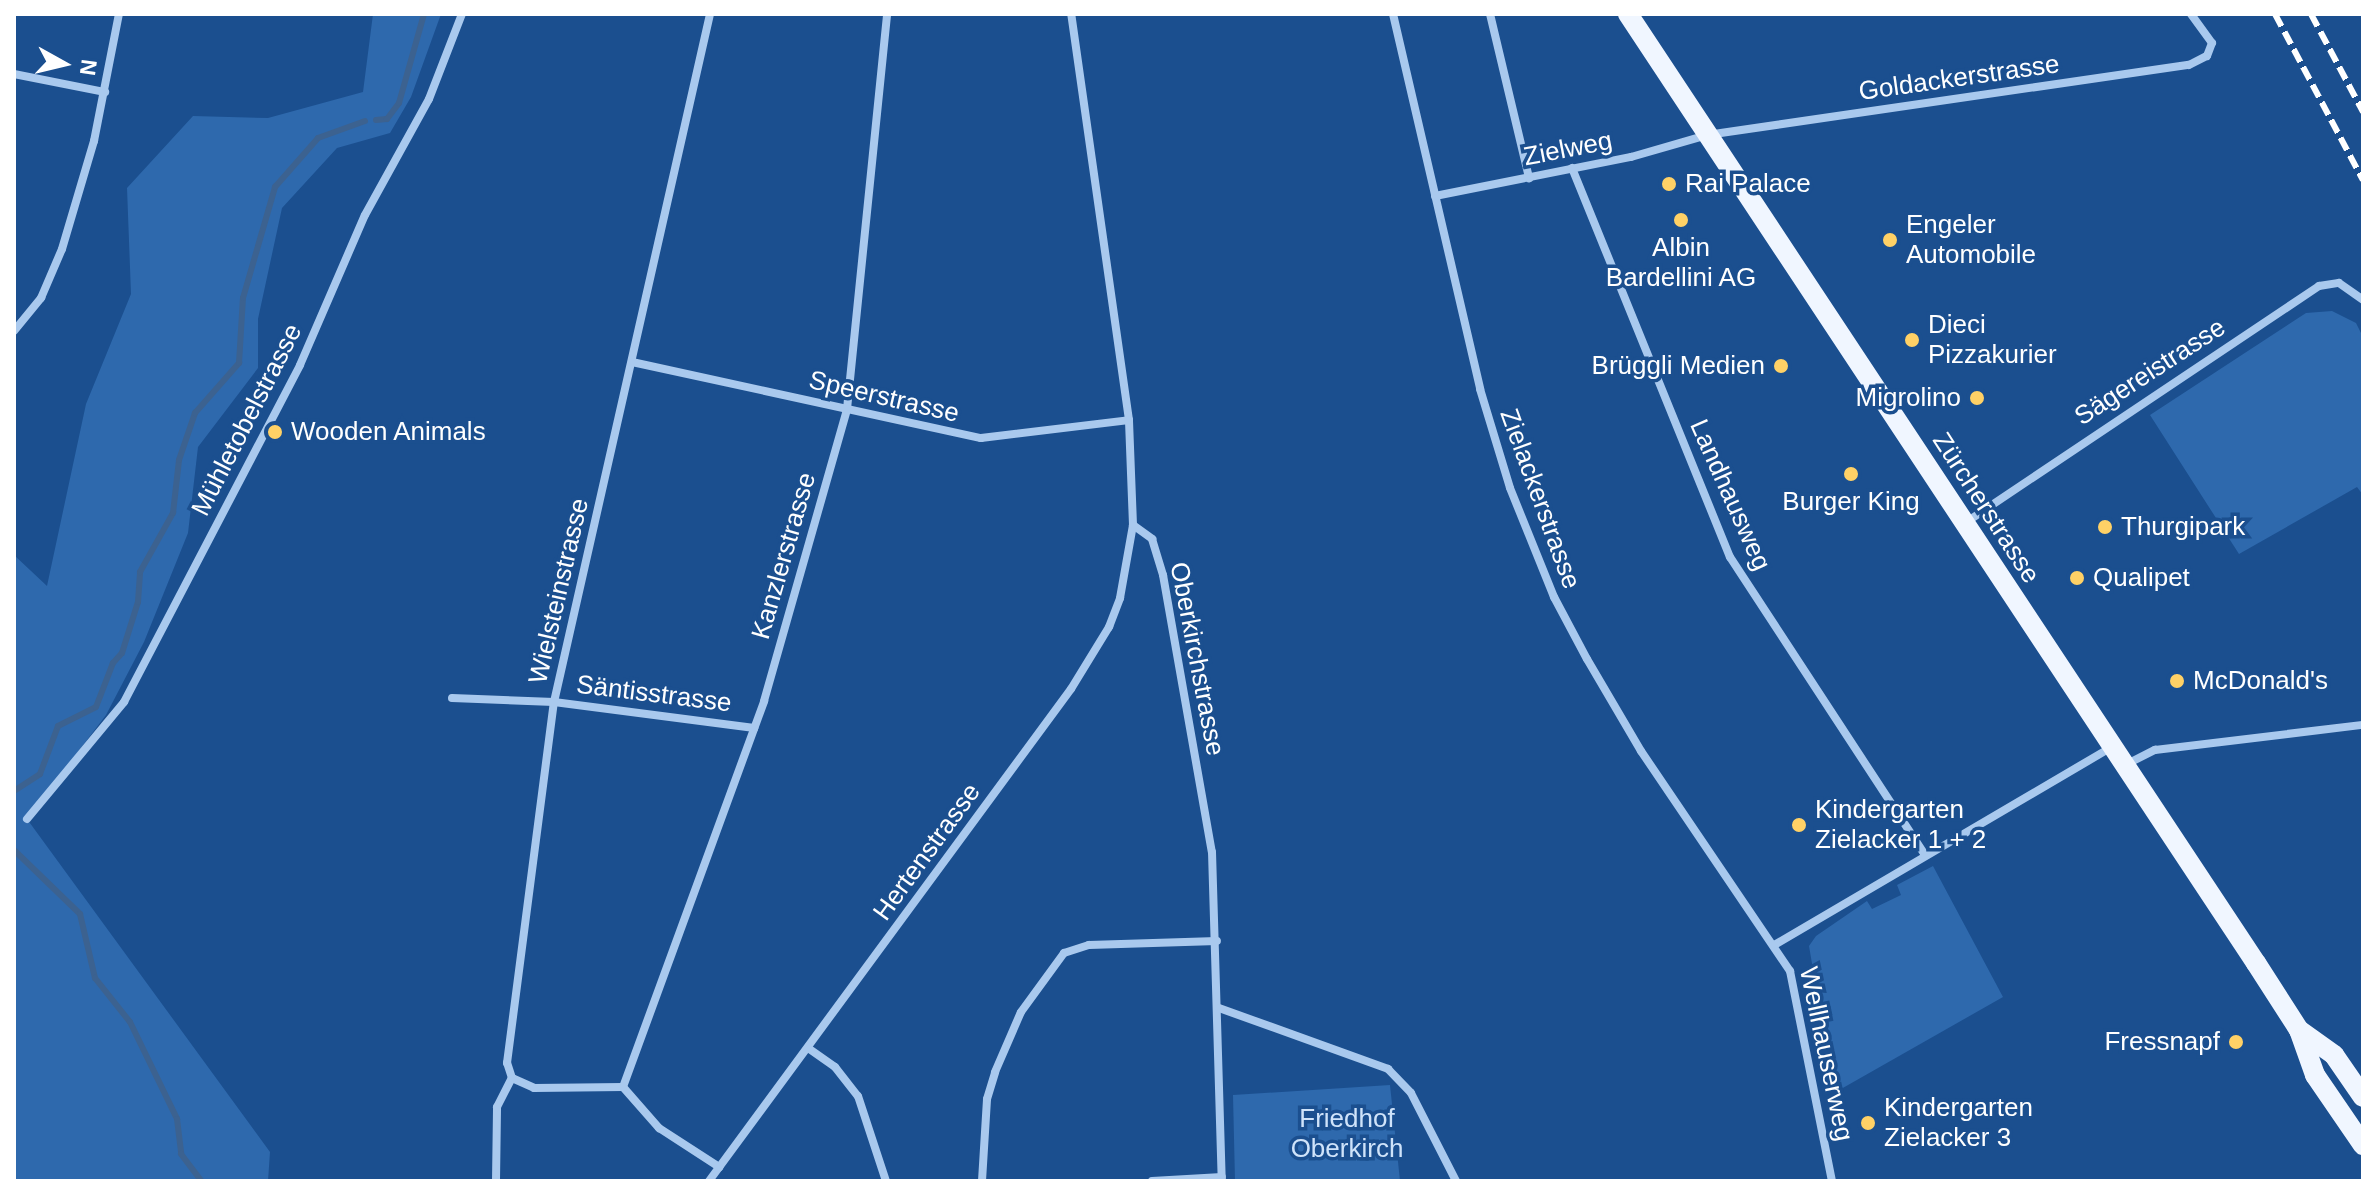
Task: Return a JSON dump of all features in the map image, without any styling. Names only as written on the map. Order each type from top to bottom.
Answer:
[{"type":"main road","name":"Zürcherstrasse","points":[[1628,14],[2299,1030],[2315,1075],[2363,1145]]},
{"type":"main road","name":"Zürcherstrasse","points":[[2299,1030],[2334,1055],[2363,1097]]},
{"type":"street","points":[[14,331],[41,298],[62,249],[105,92],[119,14]]},
{"type":"street","name":"Mühletobelstrasse","points":[[27,819],[124,702],[300,365],[365,215],[429,99],[462,14]]},
{"type":"street","name":"Wielsteinstrasse","points":[[496,1181],[497,1107],[512,1078],[507,1063],[554,702],[710,14]]},
{"type":"street","name":"Kanzlerstrasse","points":[[623,1087],[754,728],[847,409],[887,14]]},
{"type":"street","points":[[1071,14],[1129,420],[1133,525]]},
{"type":"street","name":"Zielackerstrasse","points":[[1393,14],[1486,412],[1554,597],[1641,751],[1776,944]]},
{"type":"street","points":[[1490,14],[1529,178]]},
{"type":"street","name":"Goldackerstrasse","points":[[1707,135],[2189,65],[2211,50],[2211,35],[2191,14]]},
{"type":"street","points":[[14,74],[105,92]]},
{"type":"street","name":"Zielweg","points":[[1435,196],[1529,178],[1707,135]]},
{"type":"street","name":"Landhausweg","points":[[1572,168],[1730,557],[1924,854]]},
{"type":"street","name":"Sägereistrasse","points":[[1964,523],[2319,286],[2339,283],[2363,300]]},
{"type":"street","name":"Speerstrasse","points":[[632,362],[981,438],[1129,420]]},
{"type":"street","name":"Oberkirchstrasse","points":[[1133,525],[1152,539],[1163,575],[1212,852],[1222,1179]]},
{"type":"street","name":"Hertenstrasse","points":[[709,1181],[1091,658],[1120,598],[1133,525]]},
{"type":"street","name":"Säntisstrasse","points":[[452,698],[554,702],[754,728]]},
{"type":"street","points":[[2125,765],[2155,750],[2363,725]]},
{"type":"street","name":"Wellhauserweg","points":[[1832,1181],[1795,986],[1776,944],[1924,854],[2112,747]]},
{"type":"street","points":[[982,1181],[984,1123],[995,1072],[1021,1012],[1064,953],[1077,946],[1217,941]]},
{"type":"street","points":[[1219,1008],[1388,1069],[1411,1093],[1456,1181]]},
{"type":"street","points":[[808,1048],[835,1067],[858,1096],[886,1181]]},
{"type":"street","points":[[512,1078],[534,1088],[623,1087],[659,1128],[719,1167]]},
{"type":"street","points":[[1152,1181],[1222,1179]]},
{"type":"green space","points":[[373,14],[441,14],[411,97],[390,133],[337,148],[282,208],[258,319],[258,368],[198,447],[188,533],[144,642],[106,715],[27,819],[270,1152],[268,1181],[14,1181],[14,555],[47,586],[86,404],[131,294],[127,188],[193,116],[268,118],[363,92]]},
{"type":"green space","points":[[2332,311],[2356,323],[2363,337],[2363,495],[2357,487],[2239,554],[2150,415],[2306,313]]},
{"type":"green space","points":[[1933,866],[2003,997],[1834,1093],[1809,946],[1816,936],[1867,901],[1872,909],[1901,895],[1897,885]]},
{"type":"green space","name":"Friedhof Oberkirch","points":[[1390,1085],[1400,1181],[1235,1181],[1233,1095]]},
{"type":"waterway","points":[[376,120],[387,119],[399,103],[424,14]]},
{"type":"waterway","points":[[14,791],[40,774],[58,726],[96,707],[113,663],[122,653],[138,602],[140,572],[173,513],[179,460],[195,413],[239,363],[243,298],[275,187],[318,138],[365,121]]},
{"type":"waterway","points":[[14,850],[80,914],[95,978],[130,1022],[177,1119],[181,1154],[201,1181]]},
{"type":"railway","points":[[2275,14],[2363,180]]},
{"type":"railway","points":[[2311,14],[2363,112]]},
{"type":"place","name":"Rai Palace","points":[[1669,184]]},
{"type":"place","name":"Albin Bardellini AG","points":[[1681,220]]},
{"type":"place","name":"Engeler Automobile","points":[[1890,240]]},
{"type":"place","name":"Dieci Pizzakurier","points":[[1912,340]]},
{"type":"place","name":"Brüggli Medien","points":[[1781,366]]},
{"type":"place","name":"Migrolino","points":[[1977,398]]},
{"type":"place","name":"Wooden Animals","points":[[275,432]]},
{"type":"place","name":"Burger King","points":[[1851,474]]},
{"type":"place","name":"Thurgipark","points":[[2105,527]]},
{"type":"place","name":"Qualipet","points":[[2077,578]]},
{"type":"place","name":"McDonald's","points":[[2177,681]]},
{"type":"place","name":"Kindergarten Zielacker 1 + 2","points":[[1799,825]]},
{"type":"place","name":"Fressnapf","points":[[2236,1042]]},
{"type":"place","name":"Kindergarten Zielacker 3","points":[[1868,1123]]}]
